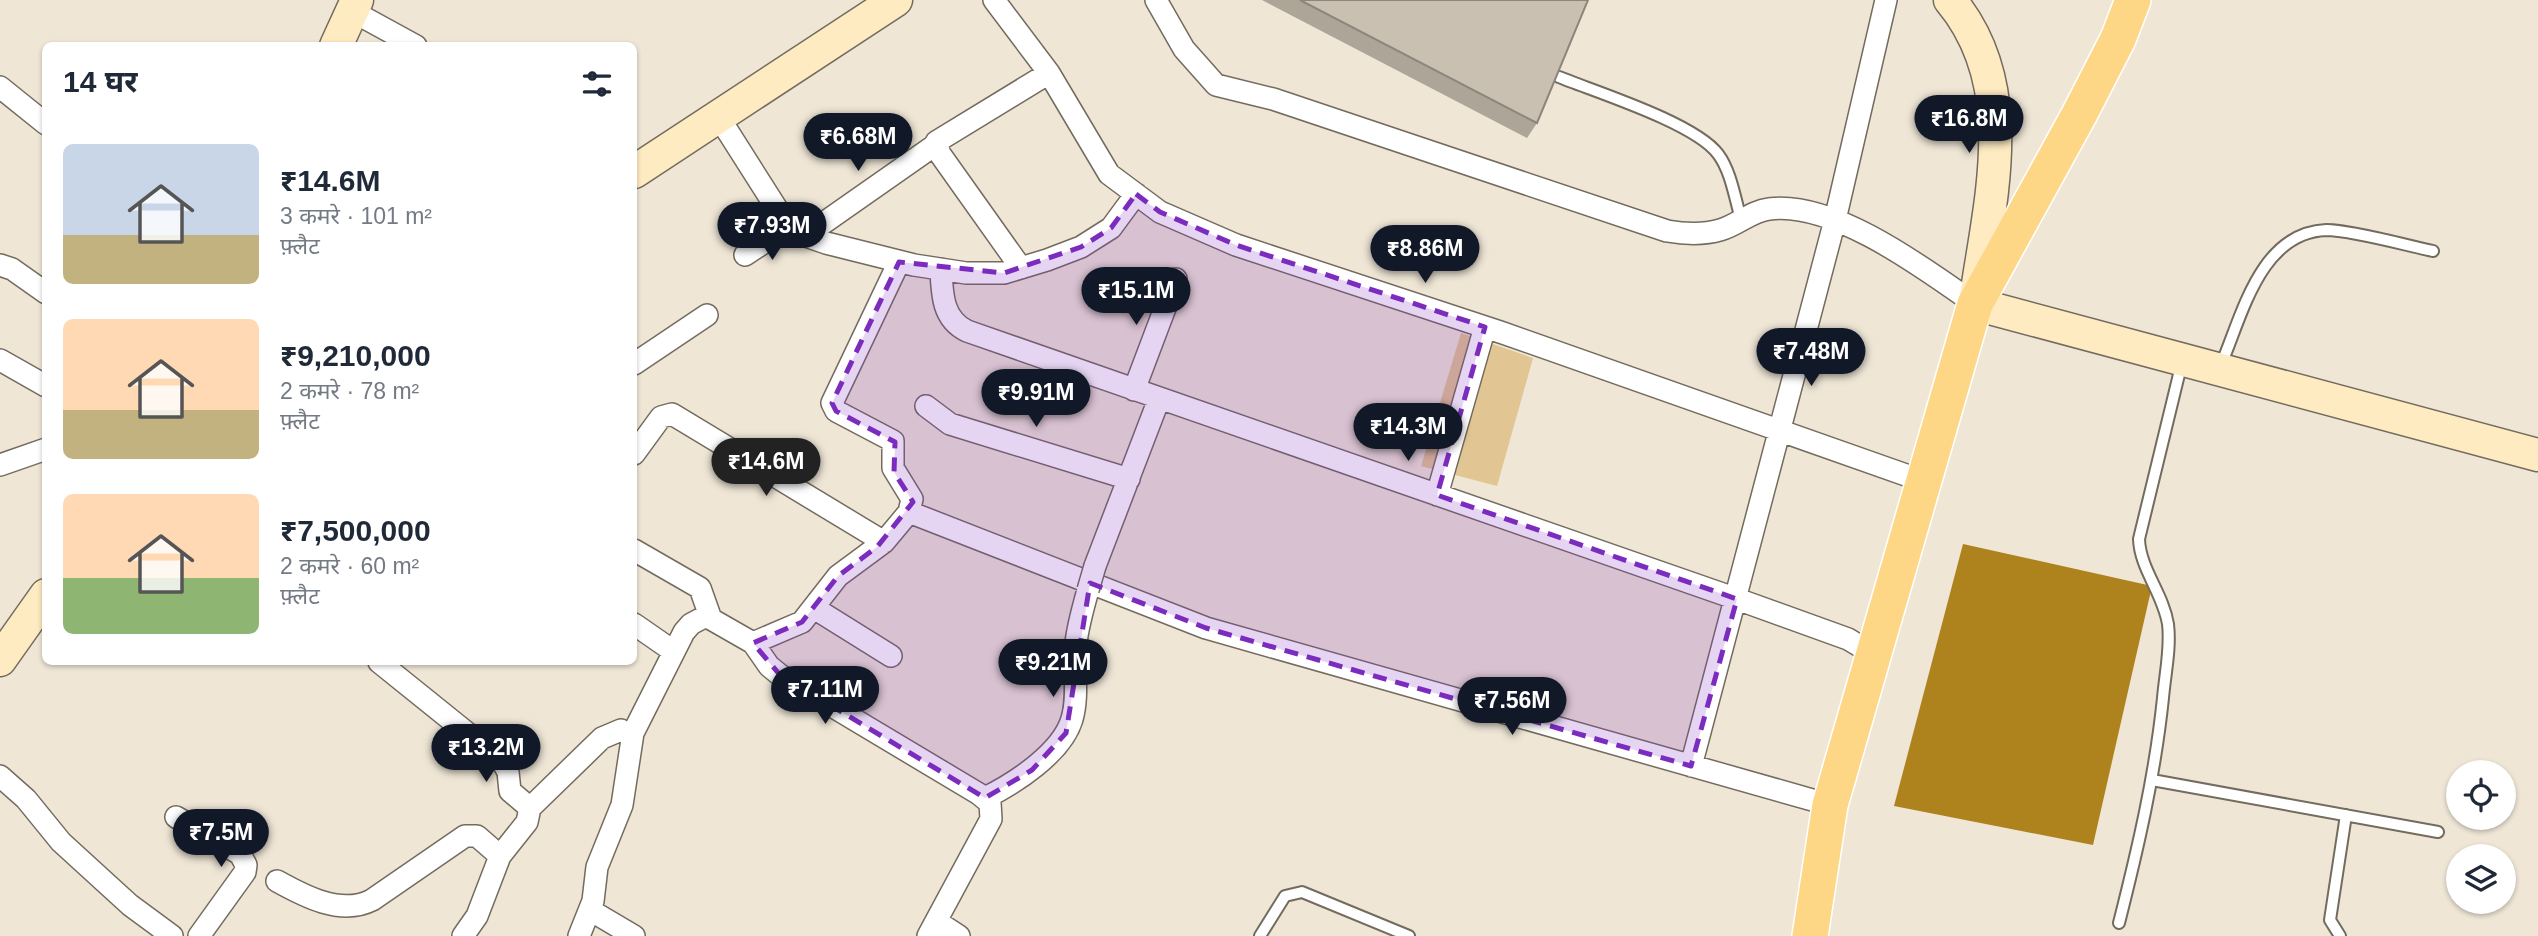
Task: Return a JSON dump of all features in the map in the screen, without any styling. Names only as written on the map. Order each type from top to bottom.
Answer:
[{"type":"main road","points":[[1810,936],[1830,805],[1975,304],[2080,113],[2118,39],[2133,0]]},
{"type":"street","points":[[637,170],[896,0]]},
{"type":"street","points":[[994,0],[1049,73],[1109,174],[1160,212],[1236,245],[1485,327],[1923,481]]},
{"type":"street","points":[[1156,0],[1184,49],[1216,85],[1273,99],[1668,231],[1688,235],[1721,230],[1770,208],[1794,210],[1835,220],[1881,240],[1975,304],[2538,455]]},
{"type":"street","points":[[1691,766],[1835,220],[1886,0]]},
{"type":"street","points":[[1950,0],[1964,17],[1987,65],[1996,107],[1996,154],[1975,304]]},
{"type":"street","points":[[338,42],[354,6],[409,42]]},
{"type":"street","points":[[798,234],[935,145],[937,139],[1049,73]]},
{"type":"street","points":[[0,87],[42,121]]},
{"type":"street","points":[[718,116],[798,234]]},
{"type":"street","points":[[935,145],[1021,268]]},
{"type":"street","points":[[745,255],[783,230],[899,262],[941,269],[1004,273],[1081,247],[1111,228],[1136,194]]},
{"type":"street","points":[[753,643],[797,625],[814,608],[838,576],[884,542],[909,512],[912,499],[893,468],[893,441],[836,411],[831,402],[899,262]]},
{"type":"street","points":[[0,265],[12,269],[42,290]]},
{"type":"street","points":[[941,269],[943,299],[950,318],[958,327],[1737,599],[1848,639],[1873,654]]},
{"type":"street","points":[[1134,390],[1176,279]]},
{"type":"street","points":[[637,362],[707,315]]},
{"type":"street","points":[[1437,495],[1485,327]]},
{"type":"street","points":[[0,360],[42,384]]},
{"type":"street","points":[[985,798],[1013,784],[1032,770],[1066,733],[1072,719],[1076,644],[1088,590],[1159,399]]},
{"type":"street","points":[[926,406],[934,415],[958,426],[1129,479]]},
{"type":"street","points":[[637,450],[661,417],[672,414],[884,542]]},
{"type":"street","points":[[0,465],[42,450]]},
{"type":"street","points":[[909,512],[1206,628],[1830,805]]},
{"type":"street","points":[[637,552],[700,588],[705,595],[706,611],[715,623],[753,643],[769,666],[780,675],[990,803],[991,819],[932,928],[959,936]]},
{"type":"street","points":[[0,660],[42,601]]},
{"type":"street","points":[[814,608],[891,656]]},
{"type":"street","points":[[579,936],[590,910],[597,867],[622,805],[633,733],[673,651],[691,624],[706,611]]},
{"type":"street","points":[[637,626],[673,651]]},
{"type":"street","points":[[383,665],[502,761],[508,772],[510,791],[530,808]]},
{"type":"street","points":[[463,936],[477,916],[500,856],[527,822],[530,808],[602,738],[621,730]]},
{"type":"street","points":[[0,776],[26,799],[61,842],[130,905],[172,936]]},
{"type":"street","points":[[176,817],[240,854],[246,865],[244,872],[199,936]]},
{"type":"street","points":[[277,881],[310,898],[357,907],[372,900],[465,836],[477,836],[500,856]]},
{"type":"street","points":[[590,910],[634,936]]},
{"type":"lane","points":[[1559,77],[1635,107],[1707,143],[1723,163],[1741,219]]},
{"type":"lane","points":[[2219,369],[2263,267],[2281,246],[2303,234],[2327,230],[2432,251]]},
{"type":"lane","points":[[2119,923],[2152,780],[2168,625],[2159,595],[2139,554],[2139,539],[2183,360]]},
{"type":"lane","points":[[2152,780],[2438,832]]},
{"type":"lane","points":[[2340,936],[2330,920],[2346,815]]},
{"type":"lane","points":[[1260,936],[1285,896],[1302,892],[1409,936]]},
{"type":"highlighted area","points":[[1136,194],[1160,212],[1236,245],[1485,327],[1437,495],[1737,599],[1691,766],[1206,628],[1090,583],[1066,733],[1032,770],[985,798],[780,675],[753,643],[802,622],[838,576],[877,547],[913,502],[894,472],[895,442],[836,411],[832,403],[899,262],[1004,273],[1081,247],[1111,228]]},
{"type":"shaded area","points":[[1461,333],[1533,358],[1497,486],[1421,466]]},
{"type":"shaded area","points":[[1963,544],[2152,586],[2093,845],[1894,806]]},
{"type":"building","points":[[1300,0],[1588,0],[1537,123]]}]
